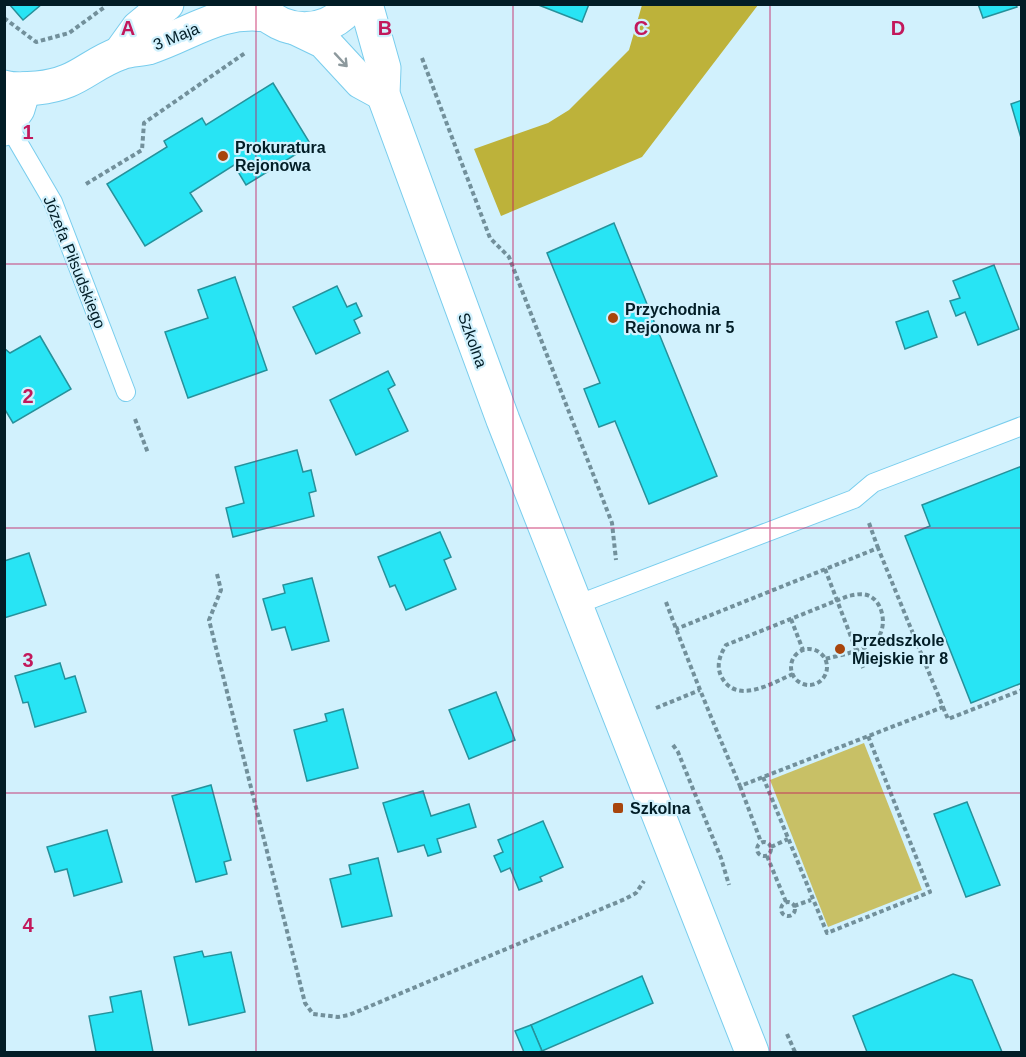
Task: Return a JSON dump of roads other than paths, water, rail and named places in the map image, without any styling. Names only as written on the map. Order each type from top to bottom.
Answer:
[{"type":"street","name":"3 Maja","points":[[120,53],[138,28],[167,4]]},
{"type":"street","points":[[297,29],[321,27],[337,20],[352,4]]},
{"type":"street","name":"Szkolna","points":[[366,4],[384,68],[383,94],[503,420],[752,1053]]},
{"type":"street","name":"3 Maja","points":[[14,88],[69,82],[120,53],[147,48],[225,16],[262,10]]},
{"type":"street","points":[[262,10],[283,25],[324,42],[361,81],[383,94]]},
{"type":"street","name":"Józefa Piłsudskiego","points":[[6,127],[14,88]]},
{"type":"lane","name":"Józefa Piłsudskiego","points":[[6,127],[53,202],[126,392]]},
{"type":"lane","points":[[576,605],[618,587],[854,499],[873,483],[1022,426]]},
{"type":"place","name":"Prokuratura Rejonowa","points":[[223,156]]},
{"type":"place","name":"Przychodnia Rejonowa nr 5","points":[[613,318]]},
{"type":"place","name":"Przedszkole Miejskie nr 8","points":[[840,649]]},
{"type":"place","name":"Szkolna","points":[[618,808]]}]
